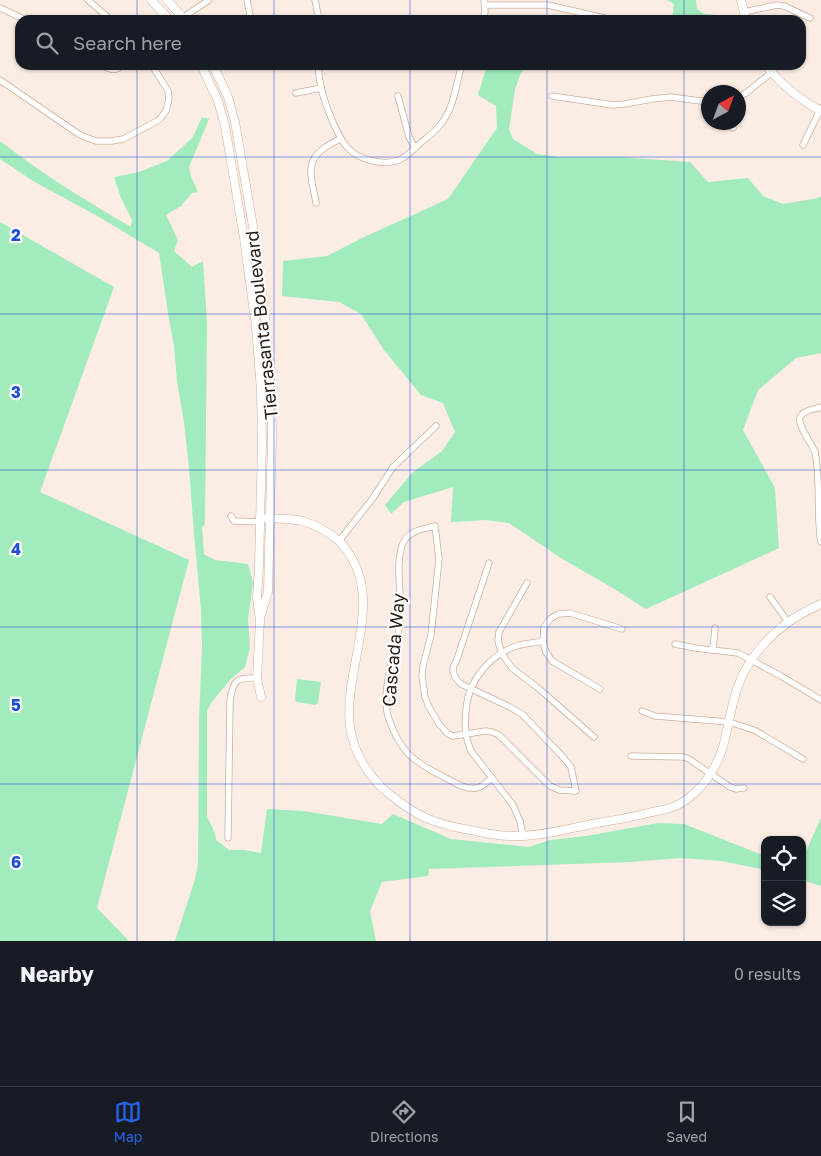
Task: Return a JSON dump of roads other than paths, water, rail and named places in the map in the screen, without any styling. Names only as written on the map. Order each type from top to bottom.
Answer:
[{"type":"street","points":[[88,0],[105,15]]},
{"type":"street","points":[[151,0],[165,15]]},
{"type":"street","points":[[167,0],[179,15]]},
{"type":"street","points":[[188,15],[209,0]]},
{"type":"street","points":[[247,0],[250,15]]},
{"type":"street","points":[[315,0],[318,15]]},
{"type":"street","points":[[741,0],[745,15]]},
{"type":"street","points":[[484,3],[548,6],[590,15]]},
{"type":"street","points":[[748,15],[777,5],[784,6],[804,15]]},
{"type":"street","points":[[0,8],[15,15]]},
{"type":"street","points":[[806,16],[810,18]]},
{"type":"street","points":[[0,80],[80,135],[96,141],[112,141],[123,139],[159,120],[166,111],[169,99],[168,90],[155,70]]},
{"type":"street","name":"Tierrasanta Boulevard","points":[[203,70],[218,101],[225,126],[244,238],[256,327],[262,444],[257,598],[260,620],[257,678],[261,697]]},
{"type":"street","name":"Tierrasanta Boulevard","points":[[215,70],[228,97],[235,122],[255,238],[265,318],[271,392],[272,436],[268,592],[260,620]]},
{"type":"street","points":[[319,70],[324,102],[340,139],[356,155],[376,162],[401,159],[441,125],[452,103],[461,70]]},
{"type":"street","points":[[770,70],[782,85],[795,96],[821,110],[803,145]]},
{"type":"street","points":[[746,93],[772,73]]},
{"type":"street","points":[[296,93],[321,88]]},
{"type":"street","points":[[398,96],[409,137],[415,148]]},
{"type":"street","points":[[552,96],[613,106],[670,97],[701,101]]},
{"type":"street","points":[[316,203],[310,171],[311,162],[322,150],[340,139]]},
{"type":"street","points":[[250,282],[256,292],[259,315],[265,318]]},
{"type":"street","points":[[821,407],[804,412],[800,417],[800,423],[814,452],[820,470],[821,542]]},
{"type":"street","points":[[339,541],[374,498],[393,467],[436,426]]},
{"type":"street","points":[[232,516],[234,521],[270,519],[304,522],[322,530],[339,541],[352,557],[361,579],[363,613],[349,700],[353,742],[361,760],[380,786],[417,814],[448,826],[501,835],[522,836],[608,822],[670,808],[696,792],[711,774],[718,761],[733,702],[740,681],[751,659],[776,630],[802,613],[821,604]]},
{"type":"street","name":"Cascada Way","points":[[465,734],[452,736],[439,724],[429,707],[422,676],[431,635],[439,559],[436,526],[414,532],[408,536],[404,541],[400,555],[400,622],[392,655],[386,700],[388,716],[401,746],[423,766],[465,787],[481,787],[492,778]]},
{"type":"street","points":[[465,734],[486,731],[499,735],[550,786],[560,790],[576,791],[572,772],[567,762],[522,714],[470,689],[457,681],[453,672],[488,562]]},
{"type":"street","points":[[527,583],[499,632],[498,640],[502,654],[513,670],[537,687],[594,737]]},
{"type":"street","points":[[770,597],[788,622]]},
{"type":"street","points":[[600,689],[552,661],[546,652],[543,641],[544,627],[550,619],[558,614],[570,613],[622,629]]},
{"type":"street","points":[[713,650],[715,628]]},
{"type":"street","points":[[522,836],[520,821],[513,805],[471,751],[467,742],[464,724],[470,689],[479,673],[493,659],[502,654],[520,646],[543,641]]},
{"type":"street","points":[[675,644],[738,653],[782,676],[821,700]]},
{"type":"street","points":[[228,838],[231,690],[237,681],[245,678],[257,678]]},
{"type":"street","points":[[642,711],[655,716],[729,722],[754,730],[803,759]]},
{"type":"street","points":[[632,756],[684,757],[730,787],[736,789],[744,788]]}]
